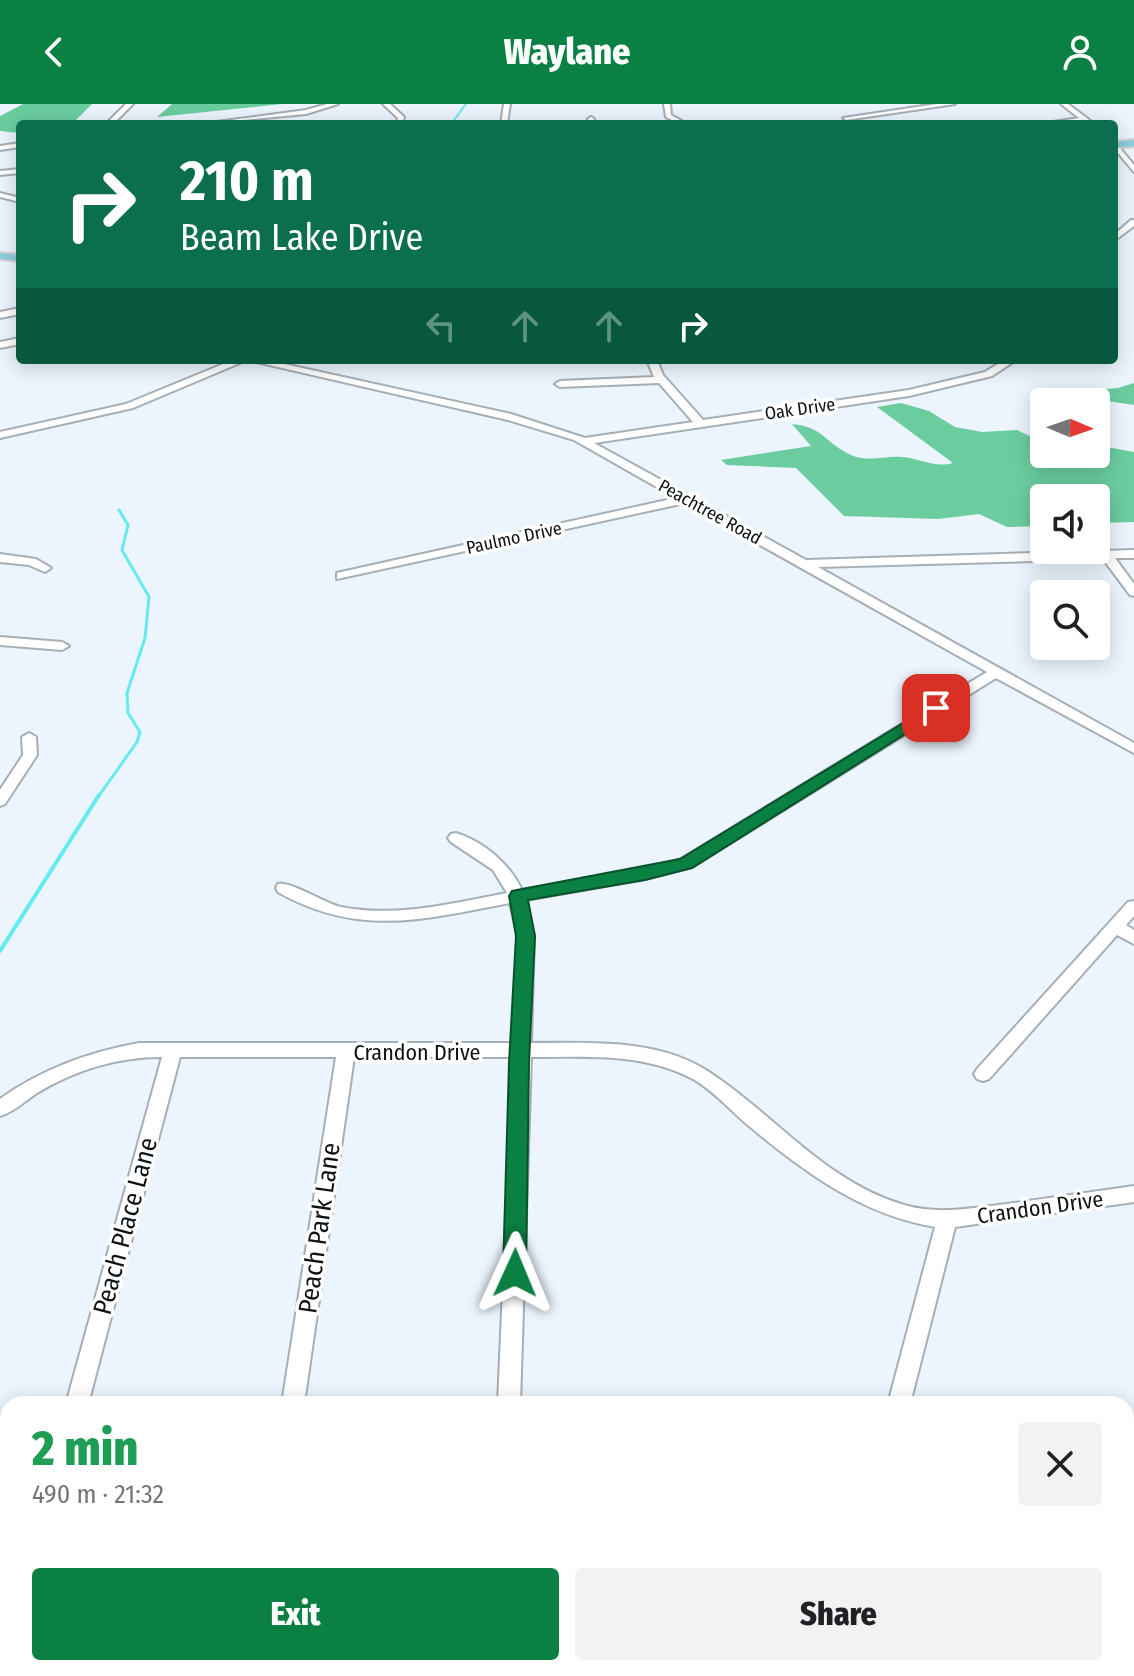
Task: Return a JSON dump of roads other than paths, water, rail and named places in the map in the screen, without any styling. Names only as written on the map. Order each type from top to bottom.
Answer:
[{"type":"street","points":[[113,120],[130,104]]},
{"type":"street","points":[[238,120],[306,112],[335,104]]},
{"type":"street","points":[[386,104],[401,120]]},
{"type":"street","points":[[667,104],[668,116],[676,120]]},
{"type":"street","points":[[846,118],[952,104]]},
{"type":"street","points":[[1064,104],[1085,120]]},
{"type":"street","points":[[1118,148],[1134,170]]},
{"type":"street","points":[[1118,236],[1134,222]]},
{"type":"street","points":[[0,435],[129,406],[232,364]]},
{"type":"street","name":"Peachtree Road","points":[[271,364],[548,426],[583,441],[1134,749]]},
{"type":"street","points":[[654,364],[662,380],[700,423]]},
{"type":"street","name":"Oak Drive","points":[[583,441],[930,389],[995,372],[1006,364]]},
{"type":"street","points":[[560,384],[662,380]]},
{"type":"street","name":"Paulmo Drive","points":[[341,576],[686,499]]},
{"type":"street","points":[[1110,555],[1134,554]]},
{"type":"street","points":[[803,564],[1030,557]]},
{"type":"street","points":[[0,558],[32,562],[45,568]]},
{"type":"street","points":[[1110,560],[1134,592]]},
{"type":"street","points":[[0,641],[62,646]]},
{"type":"street","points":[[284,888],[303,902],[362,917],[393,916],[645,874],[686,863],[996,672]]},
{"type":"street","points":[[0,801],[30,755],[29,737]]},
{"type":"street","points":[[456,838],[499,863],[518,896],[526,936],[519,1052],[509,1396]]},
{"type":"street","points":[[983,1074],[1134,906]]},
{"type":"street","points":[[1116,927],[1134,938]]},
{"type":"street","name":"Crandon Drive","points":[[0,1109],[46,1079],[106,1055],[173,1049],[346,1052],[608,1050],[679,1063],[701,1075],[825,1174],[889,1207],[917,1216],[947,1219],[1134,1194]]},
{"type":"street","name":"Peach Place Lane","points":[[79,1396],[173,1049]]},
{"type":"street","name":"Peach Park Lane","points":[[294,1396],[346,1052]]},
{"type":"street","points":[[901,1396],[947,1219]]},
{"type":"waterway","points":[[454,120],[466,104]]},
{"type":"waterway","points":[[98,797],[137,742],[140,732],[128,713],[127,693],[145,638],[149,597],[122,550],[128,525],[119,510]]},
{"type":"waterway","points":[[0,951],[99,795]]}]
